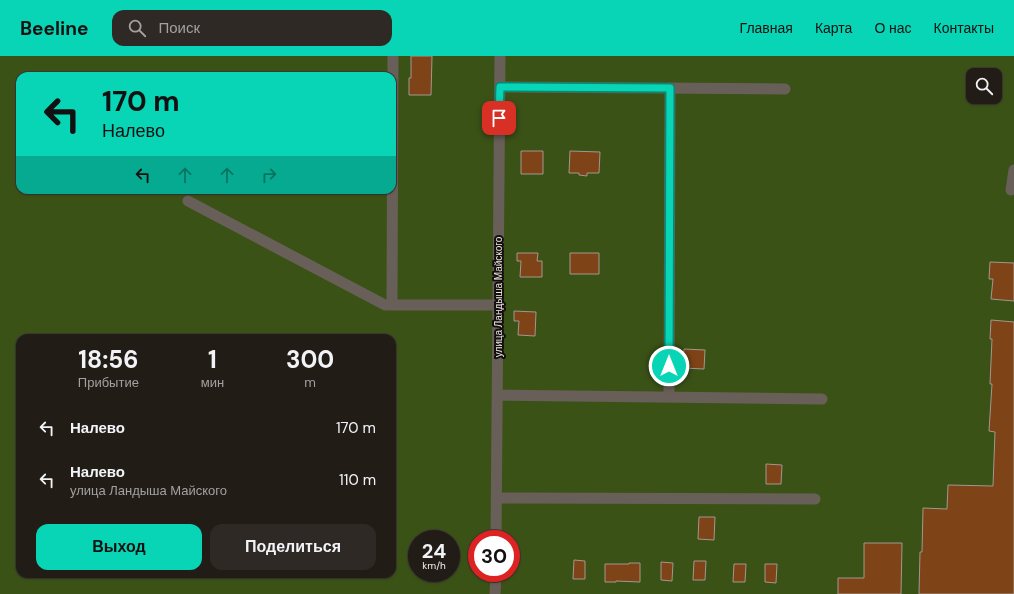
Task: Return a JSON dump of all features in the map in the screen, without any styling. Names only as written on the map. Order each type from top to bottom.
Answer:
[{"type":"street","points":[[392,56],[392,72]]},
{"type":"street","name":"улица Ландыша Майского","points":[[496,530],[500,56]]},
{"type":"street","points":[[500,87],[785,89]]},
{"type":"street","points":[[669,397],[670,88]]},
{"type":"street","points":[[1011,190],[1014,170]]},
{"type":"street","points":[[392,194],[392,304]]},
{"type":"street","points":[[188,201],[385,305],[498,305]]},
{"type":"street","points":[[497,395],[822,399]]},
{"type":"street","points":[[496,498],[815,499]]},
{"type":"street","points":[[495,594],[496,582]]},
{"type":"green space","points":[[0,56],[1014,56],[1014,594],[0,594]]},
{"type":"building","points":[[411,56],[432,56],[431,95],[409,95]]},
{"type":"building","points":[[521,151],[543,151],[543,174],[521,174]]},
{"type":"building","points":[[570,151],[600,152],[599,173],[587,173],[587,176],[579,175],[579,173],[569,173]]},
{"type":"building","points":[[517,253],[538,253],[537,261],[542,261],[542,277],[520,277],[521,261],[517,261]]},
{"type":"building","points":[[570,253],[599,253],[599,274],[570,274]]},
{"type":"building","points":[[990,262],[1014,263],[1014,301],[991,299],[993,279],[989,279]]},
{"type":"building","points":[[514,311],[536,312],[535,336],[518,335],[519,321],[514,321]]},
{"type":"building","points":[[991,320],[1014,322],[1014,594],[919,594],[923,508],[947,509],[948,485],[993,486],[995,432],[989,431],[992,384],[990,384],[992,339],[990,339]]},
{"type":"building","points":[[684,349],[705,350],[704,369],[683,368]]},
{"type":"building","points":[[766,464],[782,465],[781,484],[766,484]]},
{"type":"building","points":[[699,517],[715,517],[714,540],[698,539]]},
{"type":"building","points":[[864,543],[902,543],[901,594],[838,594],[838,578],[864,578]]},
{"type":"building","points":[[574,560],[585,561],[585,579],[573,579]]},
{"type":"building","points":[[694,561],[706,561],[705,580],[693,580]]},
{"type":"building","points":[[661,562],[673,563],[672,581],[661,580]]},
{"type":"building","points":[[640,563],[640,582],[605,582],[605,564]]},
{"type":"building","points":[[734,564],[746,564],[745,582],[733,582]]},
{"type":"building","points":[[765,564],[777,564],[776,583],[765,582]]},
{"type":"route","points":[[499,118],[500,87],[670,88],[669,366]]}]
